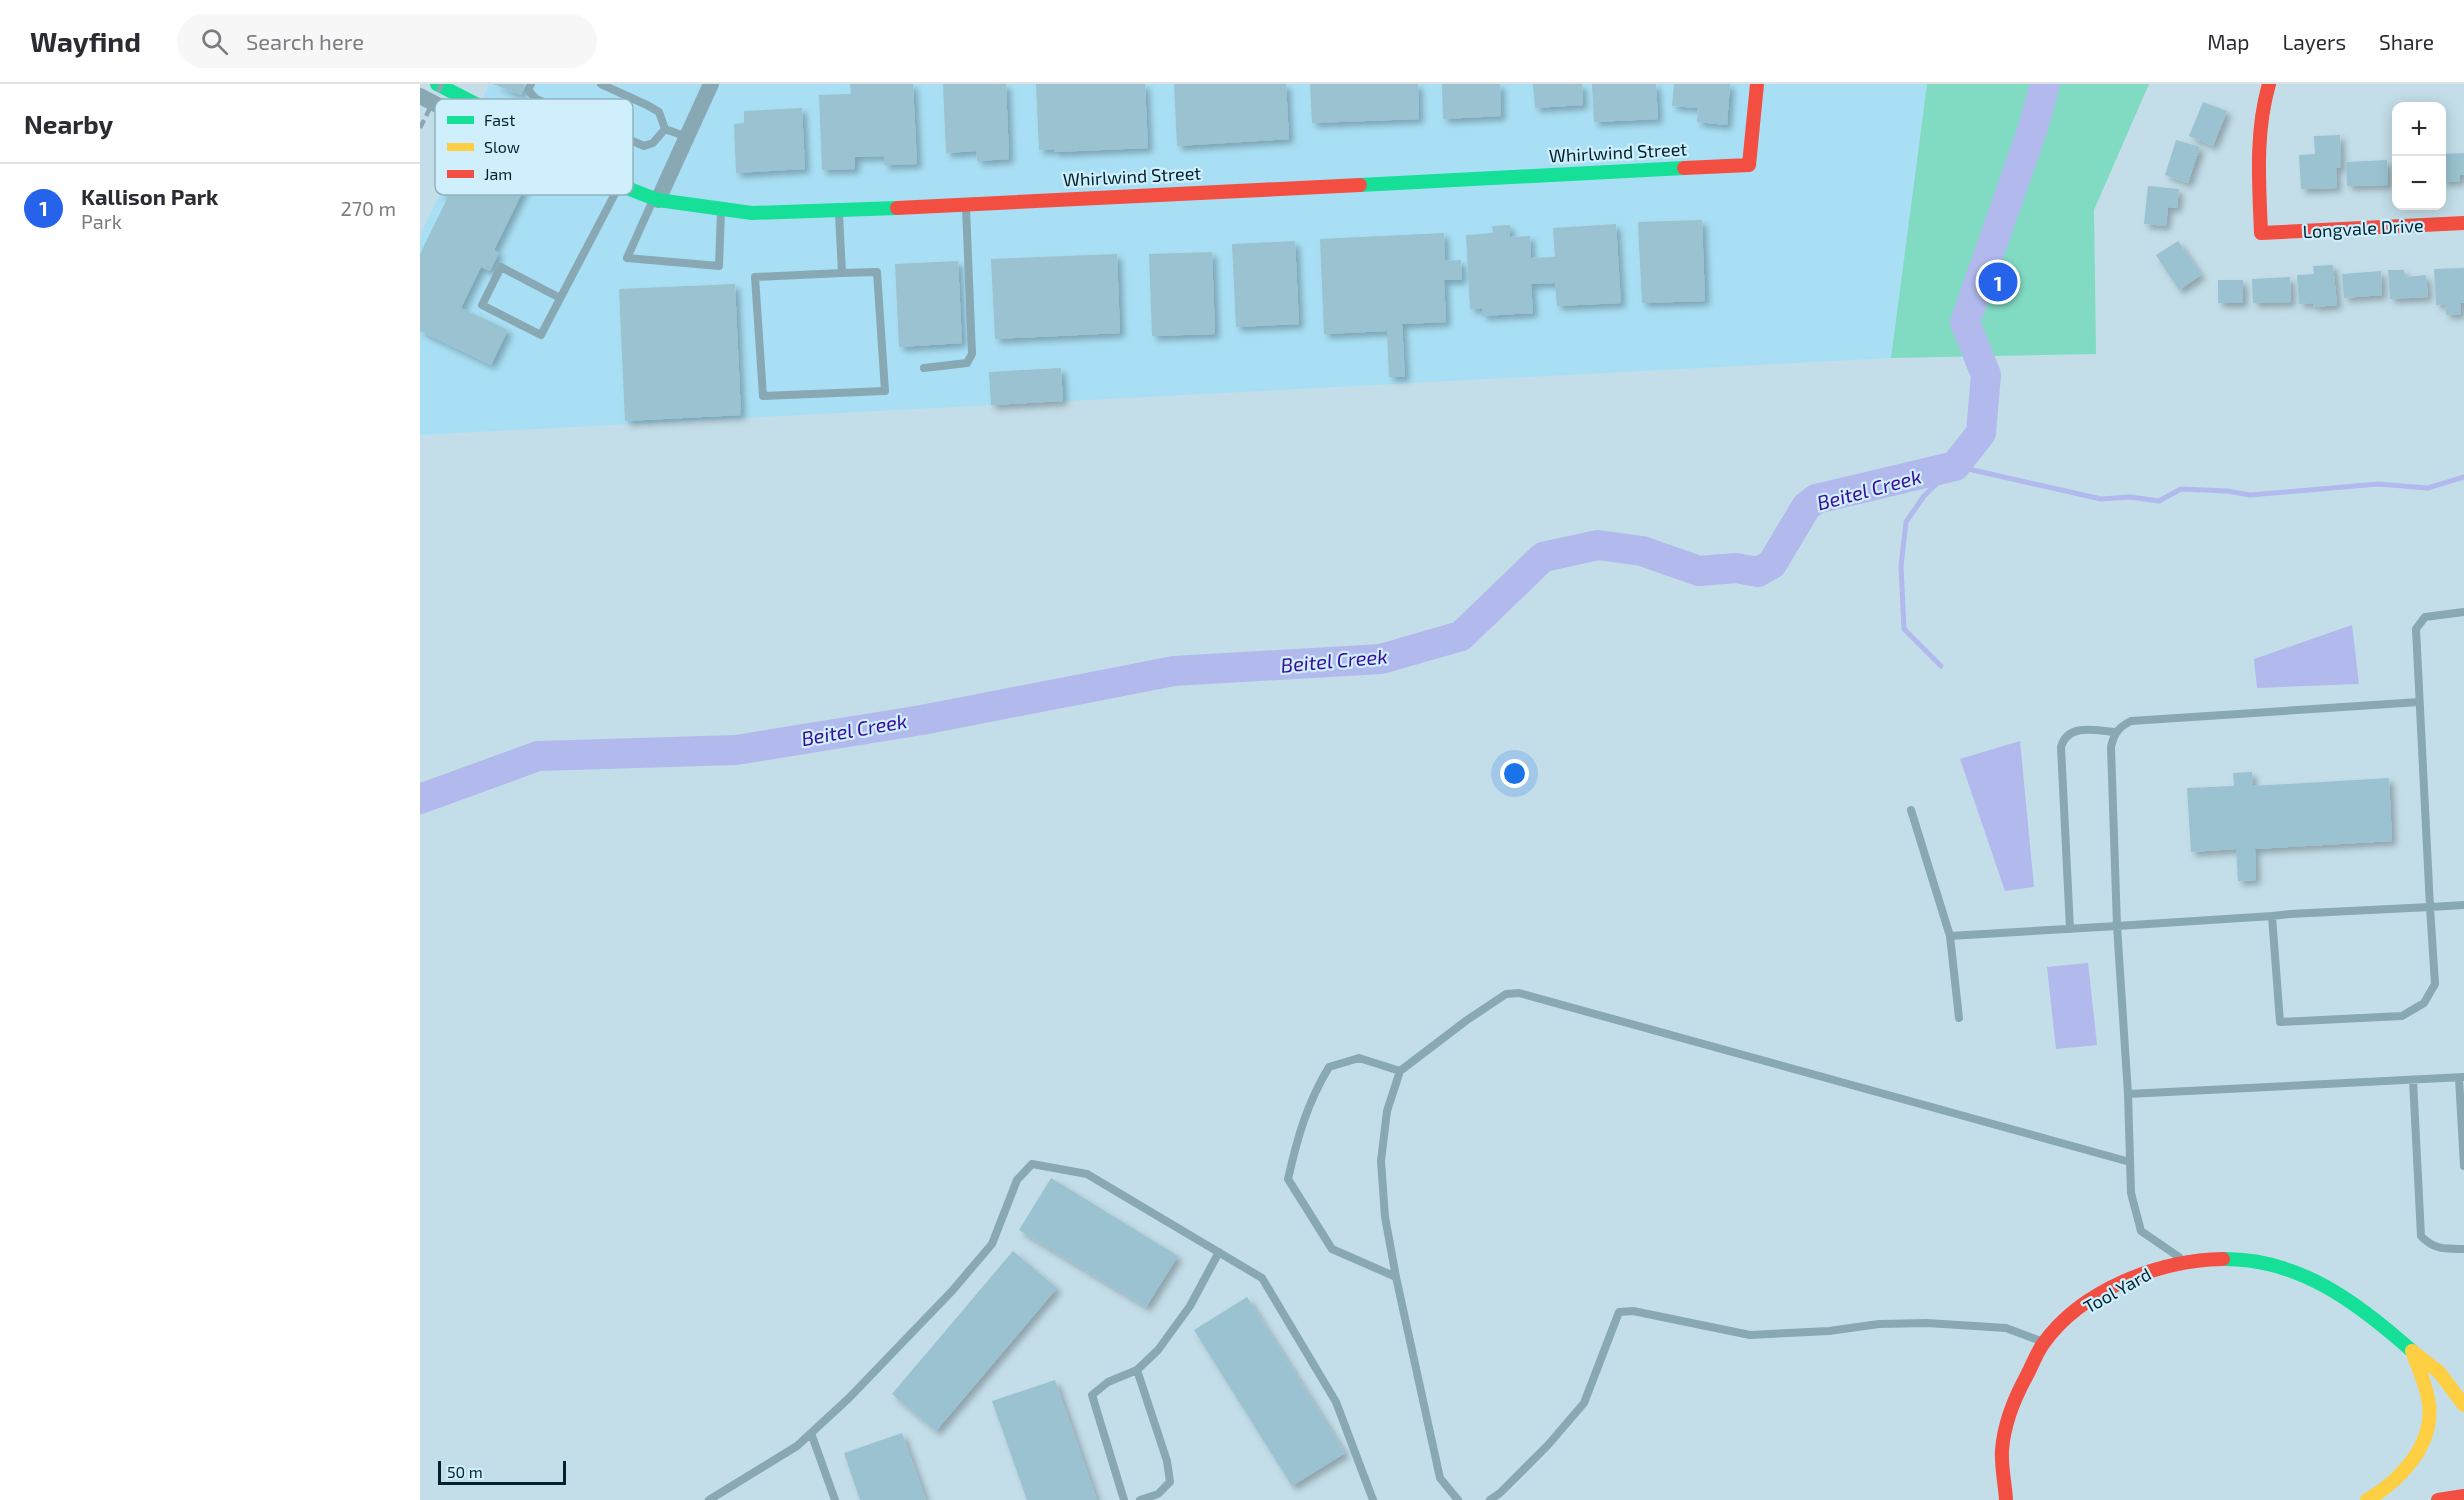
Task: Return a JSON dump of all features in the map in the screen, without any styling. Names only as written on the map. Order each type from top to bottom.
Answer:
[{"type":"main road","name":"Whirlwind Street","points":[[437,84],[467,99]]},
{"type":"main road","name":"Whirlwind Street","points":[[633,190],[656,199],[752,213],[839,211],[1749,165],[1757,84]]},
{"type":"main road","name":"Longvale Drive","points":[[2269,84],[2263,102],[2259,131],[2261,233],[2464,223]]},
{"type":"main road","name":"Tool Yard","points":[[2006,1500],[2002,1450],[2014,1399],[2044,1342],[2086,1303],[2142,1272],[2185,1261],[2235,1258],[2288,1269],[2324,1285],[2359,1306],[2439,1372],[2464,1405]]},
{"type":"main road","points":[[2367,1500],[2380,1494],[2407,1469],[2426,1433],[2430,1405],[2412,1351]]},
{"type":"main road","points":[[2438,1500],[2464,1496]]},
{"type":"street","points":[[656,199],[711,84]]},
{"type":"street","name":"Whirlwind Street","points":[[420,96],[435,104]]},
{"type":"lane","points":[[531,84],[528,90],[536,99]]},
{"type":"lane","points":[[601,84],[659,112],[665,129]]},
{"type":"lane","points":[[633,141],[644,146],[653,142],[665,129]]},
{"type":"lane","points":[[665,129],[687,137]]},
{"type":"lane","points":[[560,297],[501,267],[482,305],[541,335],[614,195]]},
{"type":"lane","points":[[656,199],[627,258],[719,266],[721,210]]},
{"type":"lane","points":[[924,368],[967,363],[972,354],[966,204]]},
{"type":"lane","points":[[839,211],[842,273]]},
{"type":"lane","points":[[877,272],[885,391],[763,396],[755,277],[842,273],[877,272]]},
{"type":"lane","points":[[2272,916],[2280,1022],[2402,1016],[2424,1003],[2435,984],[2416,629],[2425,617],[2464,612]]},
{"type":"lane","points":[[2185,1261],[2141,1231],[2132,1193],[2117,926],[2111,747],[2117,732],[2121,726],[2131,721],[2420,702]]},
{"type":"lane","points":[[2070,929],[2061,747],[2067,734],[2077,730],[2117,732]]},
{"type":"lane","points":[[1911,810],[1950,936],[1959,1018]]},
{"type":"lane","points":[[1950,936],[2464,905]]},
{"type":"lane","points":[[1458,1500],[1440,1478],[1395,1277],[1385,1217],[1381,1161],[1387,1111],[1400,1071],[1467,1020],[1506,994],[1519,993],[2130,1162]]},
{"type":"lane","points":[[1395,1277],[1332,1249],[1288,1179],[1299,1130],[1315,1090],[1329,1067],[1359,1058],[1400,1071]]},
{"type":"lane","points":[[2128,1094],[2462,1077],[2464,1166]]},
{"type":"lane","points":[[2413,1080],[2421,1236],[2430,1246],[2444,1250],[2464,1249]]},
{"type":"lane","points":[[709,1500],[797,1446],[849,1398],[952,1291],[992,1244],[1017,1180],[1032,1164],[1087,1174],[1262,1278],[1336,1402],[1373,1500]]},
{"type":"lane","points":[[1124,1500],[1092,1395],[1108,1382],[1137,1370],[1158,1350],[1190,1306],[1219,1252]]},
{"type":"lane","points":[[1490,1500],[1500,1493],[1548,1445],[1584,1402],[1619,1312],[1634,1311],[1750,1335],[1879,1324],[1927,1323],[2006,1328],[2044,1342]]},
{"type":"lane","points":[[1137,1370],[1167,1461],[1170,1482],[1158,1494],[1140,1500]]},
{"type":"lane","points":[[811,1433],[835,1500]]},
{"type":"shaded area","points":[[489,84],[1927,84],[1891,358],[420,435],[420,235],[440,195],[633,195],[633,99],[483,99]]},
{"type":"shaded area","points":[[2352,625],[2359,684],[2257,688],[2254,659]]},
{"type":"shaded area","points":[[2020,741],[2034,887],[2005,891],[1960,759]]},
{"type":"shaded area","points":[[2088,963],[2097,1045],[2056,1049],[2047,967]]},
{"type":"green space","points":[[1927,84],[2149,84],[2094,210],[2096,354],[1891,358]]},
{"type":"building","points":[[493,84],[525,84],[521,95]]},
{"type":"building","points":[[850,84],[913,84],[917,164],[884,165],[884,156],[855,157],[855,169],[822,170],[819,95],[851,94]]},
{"type":"building","points":[[943,84],[1006,84],[1009,159],[977,161],[976,151],[946,153]]},
{"type":"building","points":[[1036,84],[1145,84],[1148,148],[1054,152],[1054,149],[1039,150]]},
{"type":"building","points":[[1174,84],[1286,84],[1289,139],[1177,146]]},
{"type":"building","points":[[1310,84],[1418,84],[1419,119],[1312,123]]},
{"type":"building","points":[[1442,84],[1500,84],[1501,116],[1443,119]]},
{"type":"building","points":[[1533,84],[1582,84],[1583,105],[1535,108]]},
{"type":"building","points":[[1592,84],[1656,84],[1658,119],[1594,122]]},
{"type":"building","points":[[1674,84],[1730,84],[1727,125],[1697,122],[1698,108],[1672,106]]},
{"type":"building","points":[[2203,102],[2227,111],[2213,146],[2189,136]]},
{"type":"building","points":[[802,108],[805,169],[736,173],[734,124],[744,123],[744,111]]},
{"type":"building","points":[[2340,135],[2341,168],[2336,168],[2337,188],[2301,189],[2299,155],[2315,154],[2314,136]]},
{"type":"building","points":[[2176,140],[2200,147],[2188,183],[2165,175]]},
{"type":"building","points":[[2464,153],[2464,175],[2460,175],[2460,181],[2446,182],[2446,154]]},
{"type":"building","points":[[2387,160],[2388,185],[2347,186],[2346,162]]},
{"type":"building","points":[[2148,186],[2179,189],[2177,208],[2168,207],[2166,226],[2144,224]]},
{"type":"building","points":[[443,195],[521,195],[494,250],[499,253],[490,271],[481,267],[461,308],[508,330],[491,365],[420,331],[420,254],[448,197]]},
{"type":"building","points":[[1702,220],[1705,301],[1642,303],[1638,222]]},
{"type":"building","points":[[1616,224],[1621,303],[1557,306],[1555,283],[1531,284],[1533,313],[1482,316],[1482,308],[1470,309],[1466,235],[1493,233],[1492,226],[1510,225],[1510,237],[1530,236],[1531,258],[1555,257],[1553,228]]},
{"type":"building","points":[[1444,233],[1445,261],[1461,260],[1462,280],[1444,280],[1446,322],[1402,324],[1405,377],[1389,377],[1387,331],[1324,334],[1320,239]]},
{"type":"building","points":[[1295,241],[1299,324],[1236,327],[1232,244]]},
{"type":"building","points":[[2178,241],[2201,275],[2179,290],[2156,255]]},
{"type":"building","points":[[1212,252],[1215,334],[1152,336],[1149,254]]},
{"type":"building","points":[[1117,254],[1120,333],[995,339],[991,259]]},
{"type":"building","points":[[958,261],[962,343],[899,347],[895,264]]},
{"type":"building","points":[[2333,265],[2337,305],[2314,307],[2313,303],[2299,304],[2297,275],[2314,274],[2313,266]]},
{"type":"building","points":[[2464,268],[2464,303],[2460,303],[2461,314],[2446,315],[2445,304],[2436,305],[2434,269]]},
{"type":"building","points":[[2388,270],[2404,270],[2405,277],[2426,275],[2428,297],[2390,299]]},
{"type":"building","points":[[2381,271],[2382,295],[2344,298],[2342,274]]},
{"type":"building","points":[[2290,277],[2291,302],[2253,303],[2252,279]]},
{"type":"building","points":[[2218,280],[2243,280],[2243,303],[2218,303]]},
{"type":"building","points":[[735,284],[741,415],[625,421],[619,289]]},
{"type":"building","points":[[1061,368],[1063,401],[991,405],[989,372]]},
{"type":"building","points":[[2252,772],[2253,786],[2389,778],[2392,841],[2255,849],[2256,880],[2238,881],[2236,849],[2191,852],[2187,788],[2234,786],[2233,773]]},
{"type":"building","points":[[1051,1178],[1178,1256],[1146,1307],[1019,1230]]},
{"type":"building","points":[[1013,1251],[1057,1288],[936,1431],[892,1394]]},
{"type":"building","points":[[1247,1297],[1345,1453],[1292,1486],[1194,1330]]},
{"type":"building","points":[[1055,1380],[1097,1500],[1027,1500],[992,1401]]},
{"type":"building","points":[[902,1433],[926,1500],[860,1500],[844,1453]]},
{"type":"waterway","name":"Beitel Creek","points":[[420,799],[538,756],[736,750],[922,720],[1174,671],[1381,659],[1461,636],[1543,557],[1598,545],[1642,551],[1699,571],[1736,568],[1758,572],[1772,564],[1806,507],[1816,499],[1955,466],[1981,433],[1986,375],[1965,322],[2033,128],[2045,84]]},
{"type":"waterway","points":[[1941,666],[1904,629],[1901,566],[1906,522],[1924,496],[1955,466],[2101,499],[2130,497],[2159,501],[2181,489],[2227,491],[2250,495],[2378,484],[2428,488],[2464,477]]},
{"type":"railway","points":[[420,128],[442,84]]},
{"type":"traffic: fast","points":[[437,84],[466,99]]},
{"type":"traffic: fast","points":[[1360,185],[1684,168]]},
{"type":"traffic: fast","points":[[633,190],[658,200],[752,213],[897,208]]},
{"type":"traffic: fast","points":[[2223,1259],[2277,1266],[2302,1275],[2349,1301],[2412,1351]]},
{"type":"traffic: slow","points":[[2412,1351],[2439,1372],[2464,1405]]},
{"type":"traffic: slow","points":[[2367,1500],[2402,1472],[2412,1460],[2426,1434],[2429,1419],[2428,1397],[2412,1351]]},
{"type":"traffic: jam","points":[[1684,168],[1749,165],[1757,84]]},
{"type":"traffic: jam","points":[[2269,84],[2260,139],[2261,233],[2464,223]]},
{"type":"traffic: jam","points":[[897,208],[1360,185]]},
{"type":"traffic: jam","points":[[2006,1500],[2002,1456],[2007,1421],[2017,1394],[2038,1352],[2059,1325],[2078,1308],[2123,1282],[2173,1265],[2223,1259]]},
{"type":"traffic: jam","points":[[2438,1500],[2464,1496]]},
{"type":"place","name":"Kallison Park","points":[[1998,282]]}]
